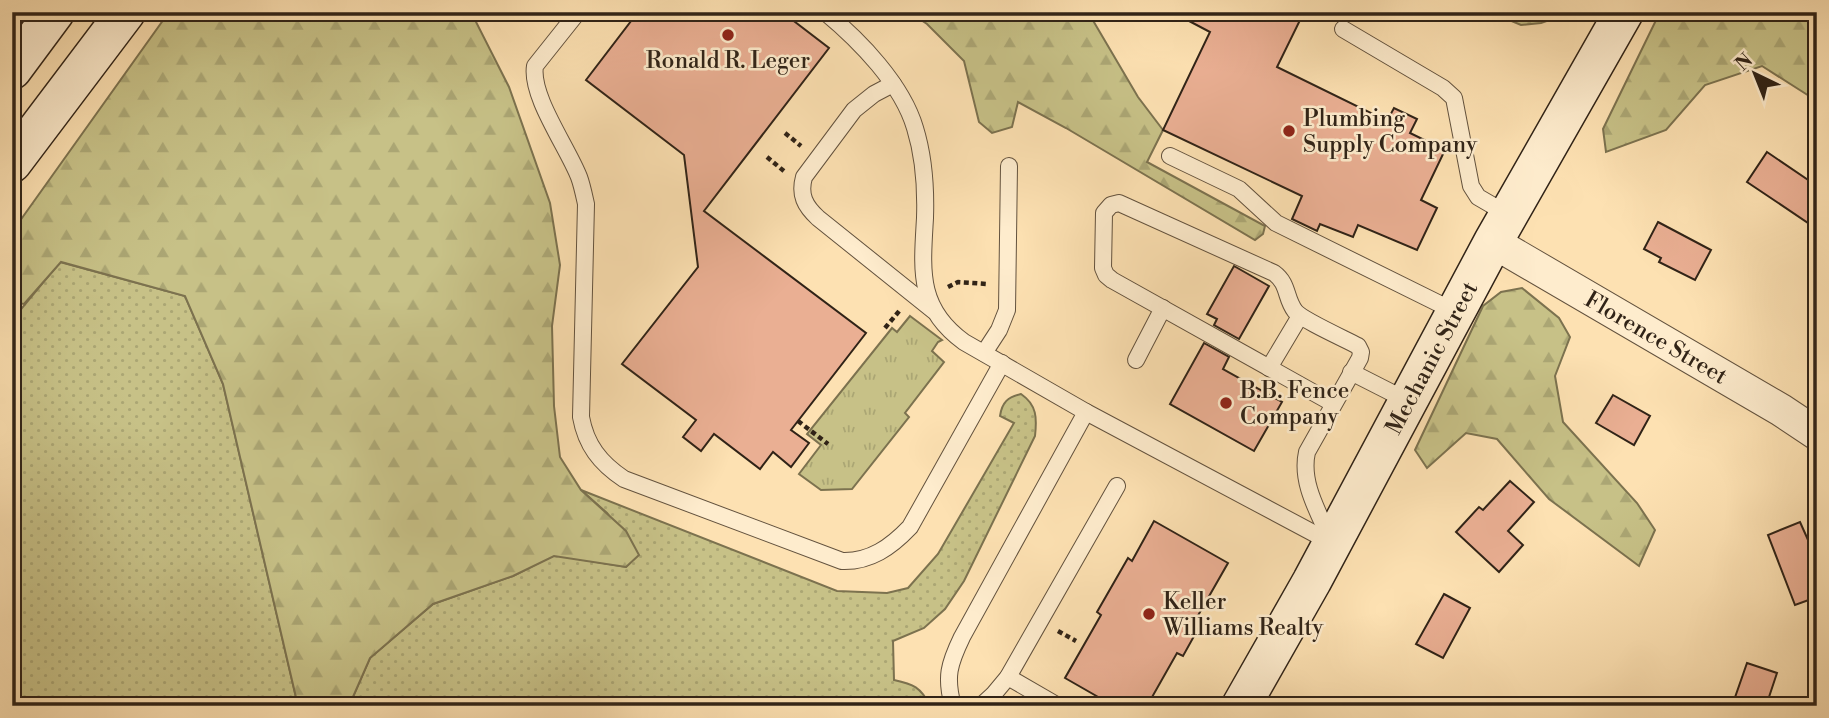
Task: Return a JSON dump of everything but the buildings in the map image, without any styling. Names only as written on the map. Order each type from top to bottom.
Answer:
[{"type":"main road","points":[[12,70],[55,12]]},
{"type":"main road","points":[[12,163],[126,12]]},
{"type":"main road","name":"Mechanic Street","points":[[1241,706],[1312,582],[1501,229],[1624,12]]},
{"type":"street","name":"Florence Street","points":[[1501,229],[1817,434]]},
{"type":"lane","points":[[578,12],[536,66],[534,73],[538,93],[579,176],[586,204],[581,417],[583,431],[604,464],[624,479],[842,561],[866,559],[888,547],[910,527],[1002,363]]},
{"type":"lane","points":[[825,12],[856,41],[893,85],[910,113],[923,163],[925,198],[922,272],[936,313]]},
{"type":"lane","points":[[1343,29],[1444,88],[1454,98],[1471,186],[1501,229]]},
{"type":"lane","points":[[893,85],[862,102],[846,119],[804,177],[802,197],[818,218],[936,313],[958,338],[1086,412],[1332,543]]},
{"type":"lane","points":[[1170,156],[1238,189],[1276,223],[1456,312]]},
{"type":"lane","points":[[984,353],[1007,310],[1009,166]]},
{"type":"lane","points":[[1332,543],[1310,491],[1304,465],[1307,452],[1360,358],[1358,346],[1300,316],[1290,303],[1282,279],[1275,273],[1119,202],[1111,205],[1104,213],[1103,268],[1106,275],[1334,404]]},
{"type":"lane","points":[[1136,360],[1163,308]]},
{"type":"lane","points":[[1269,368],[1300,316]]},
{"type":"lane","points":[[1351,372],[1408,401]]},
{"type":"lane","points":[[953,706],[948,677],[952,657],[961,637],[1086,412]]},
{"type":"lane","points":[[981,706],[1008,677],[1117,486]]},
{"type":"lane","points":[[1008,677],[1058,706]]},
{"type":"path","points":[[928,296],[958,282],[1008,285]]},
{"type":"path","points":[[798,421],[828,444]]},
{"type":"green space","points":[[169,12],[476,12],[474,18],[509,87],[550,203],[560,265],[552,326],[554,406],[560,457],[581,490],[626,531],[639,555],[626,567],[554,556],[513,576],[433,604],[370,658],[349,706],[298,706],[223,384],[185,296],[61,262],[24,304],[12,302],[12,232]]},
{"type":"green space","points":[[909,12],[1088,12],[1138,97],[1163,130],[1147,162],[1265,226],[1263,234],[1255,240],[1018,102],[1012,127],[992,133],[979,122],[964,61],[927,24]]},
{"type":"green space","points":[[1490,12],[1572,12],[1541,23],[1521,25]]},
{"type":"green space","points":[[1660,12],[1817,12],[1817,101],[1762,66],[1705,85],[1666,130],[1606,152],[1603,129]]},
{"type":"green space","points":[[60,262],[185,296],[223,384],[298,706],[12,706],[12,320]]},
{"type":"green space","points":[[1522,288],[1559,318],[1570,337],[1555,376],[1563,422],[1637,503],[1655,530],[1639,566],[1549,499],[1497,439],[1466,433],[1427,468],[1415,450],[1483,306],[1501,292]]},
{"type":"green space","points":[[910,316],[942,340],[932,351],[944,362],[905,413],[909,417],[852,489],[821,490],[799,474],[821,445],[807,434],[892,328],[897,332]]},
{"type":"green space","points":[[1021,394],[1035,412],[1035,436],[964,581],[945,609],[924,628],[893,641],[894,680],[916,687],[930,706],[349,706],[370,658],[433,604],[513,576],[554,555],[626,567],[638,555],[607,513],[581,490],[837,591],[887,593],[908,588],[938,554],[1014,423],[1000,416],[1002,407],[1009,399]]},
{"type":"place","name":"Ronald R. Leger","points":[[728,35]]},
{"type":"place","name":"Plumbing Supply Company","points":[[1289,131]]},
{"type":"place","name":"B.B. Fence Company","points":[[1226,403]]},
{"type":"place","name":"Keller Williams Realty","points":[[1149,614]]}]
